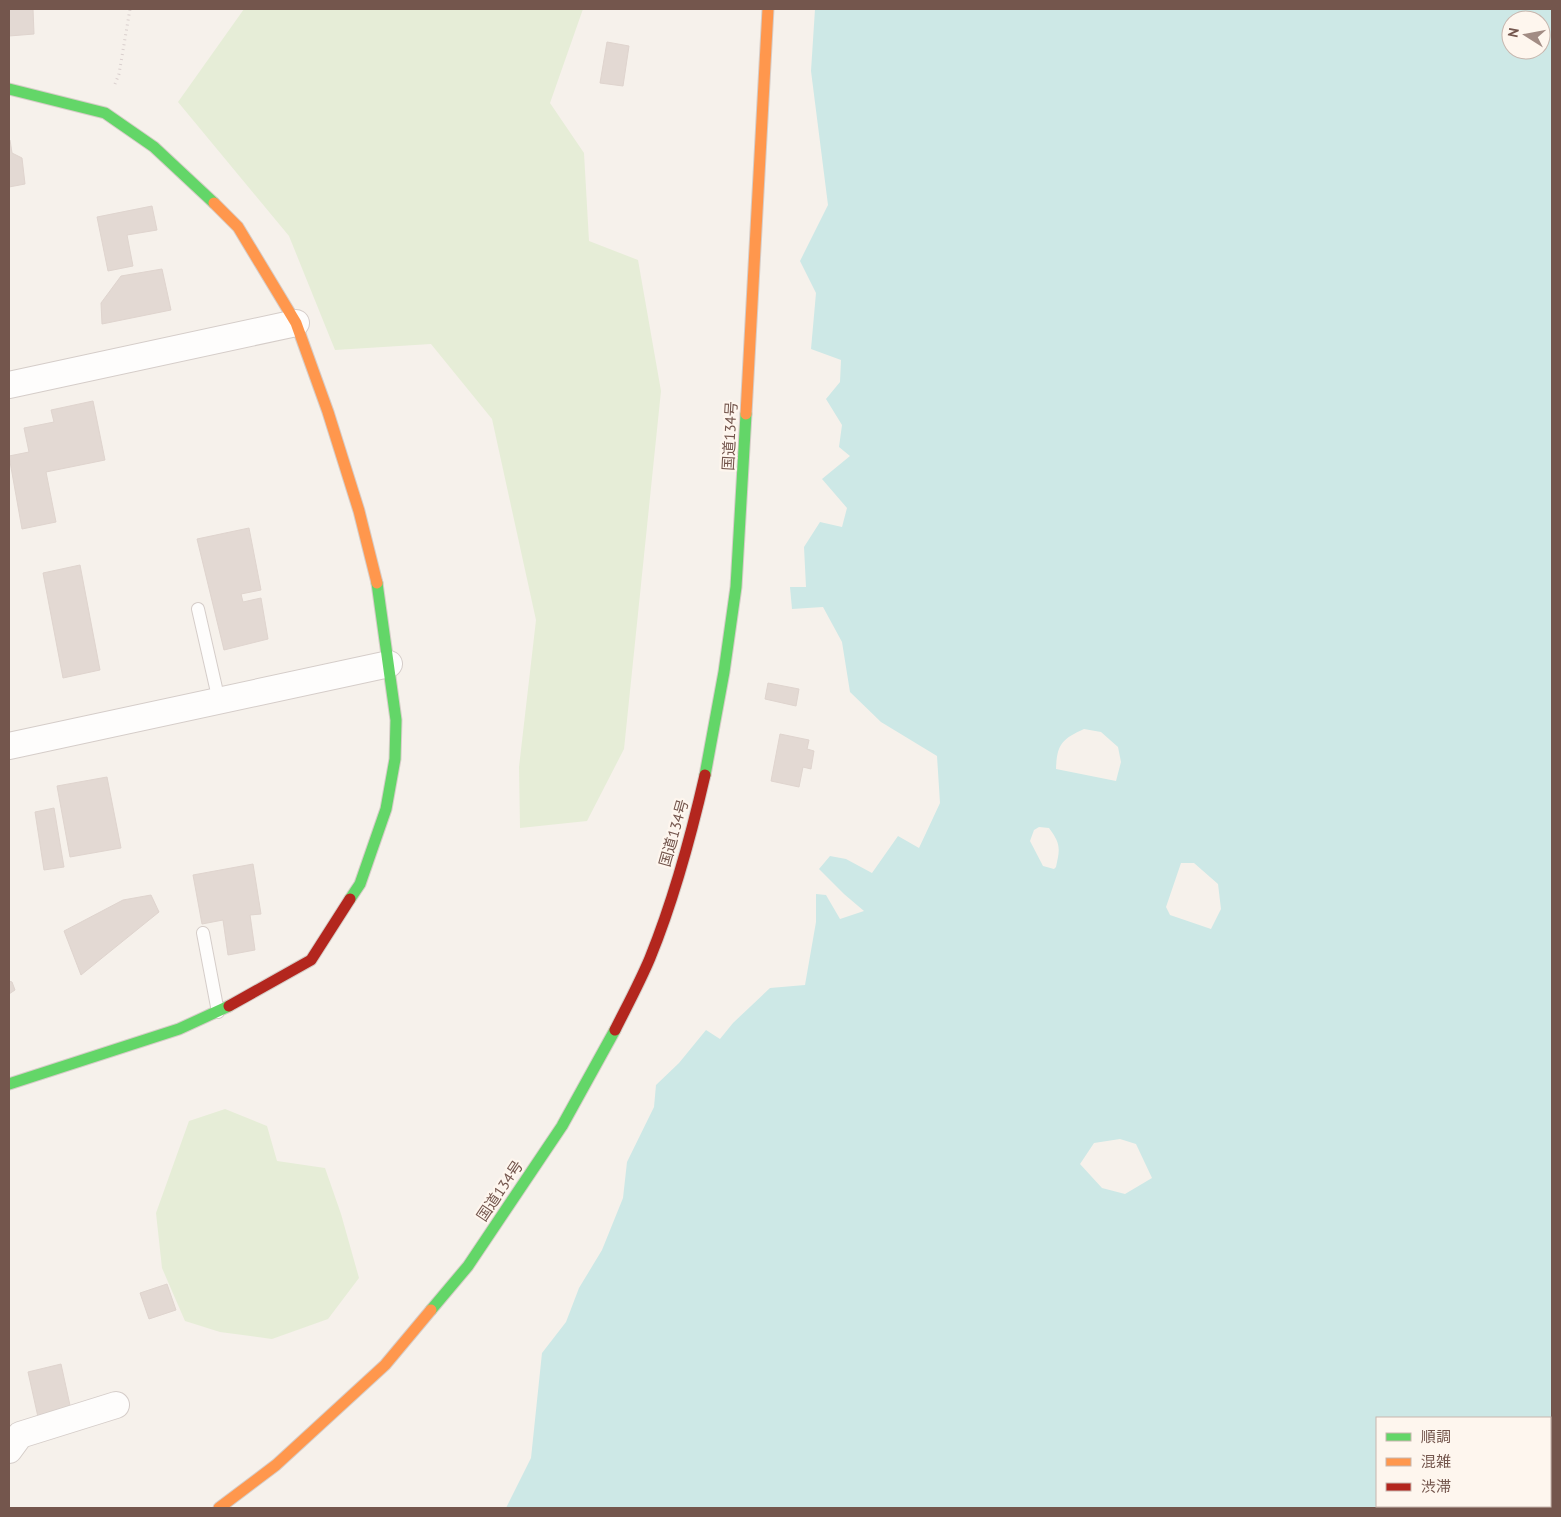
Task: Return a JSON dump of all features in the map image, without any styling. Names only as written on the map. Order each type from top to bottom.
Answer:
[{"type":"main road","name":"国道134号","points":[[219,1508],[276,1465],[385,1365],[468,1266],[562,1126],[615,1030],[650,958],[695,817],[723,680],[736,587],[768,9]]},
{"type":"main road","points":[[9,88],[105,112],[154,147],[238,226],[296,323],[328,412],[359,512],[379,593],[396,720],[395,759],[386,809],[360,884],[311,960],[218,1012],[179,1029],[9,1084]]},
{"type":"street","points":[[9,385],[296,323]]},
{"type":"street","points":[[9,746],[389,664]]},
{"type":"street","points":[[9,1450],[20,1435],[116,1405]]},
{"type":"lane","points":[[198,610],[220,701]]},
{"type":"lane","points":[[203,933],[218,1012]]},
{"type":"path","points":[[105,112],[119,74],[130,9]]},
{"type":"green space","points":[[244,9],[583,9],[550,103],[584,153],[589,241],[638,260],[661,391],[624,749],[587,821],[520,828],[519,767],[536,620],[492,419],[431,344],[335,350],[289,236],[178,102]]},
{"type":"green space","points":[[225,1109],[267,1126],[277,1161],[325,1168],[341,1214],[359,1278],[328,1319],[272,1339],[220,1332],[185,1321],[162,1268],[156,1213],[189,1121]]},
{"type":"water","points":[[815,9],[1552,9],[1552,1508],[506,1508],[531,1458],[542,1353],[566,1322],[579,1288],[602,1250],[623,1198],[627,1162],[654,1107],[656,1085],[679,1063],[706,1030],[720,1039],[733,1023],[770,988],[805,985],[816,922],[816,894],[826,895],[840,919],[864,911],[819,869],[830,856],[846,859],[872,873],[898,836],[919,848],[940,803],[937,756],[881,722],[850,692],[842,642],[823,607],[792,609],[790,587],[806,587],[804,547],[820,522],[842,527],[847,508],[822,479],[850,456],[839,447],[842,425],[826,399],[840,382],[841,360],[811,349],[816,293],[800,261],[828,205],[811,71]],"holes":[[[1084,729],[1101,732],[1118,747],[1121,762],[1116,781],[1056,769],[1059,748],[1066,739]],[[1039,827],[1049,828],[1058,843],[1059,851],[1054,869],[1043,866],[1030,841],[1034,830]],[[1181,863],[1194,863],[1218,884],[1221,909],[1211,929],[1170,915],[1166,907]],[[1120,1139],[1136,1144],[1152,1178],[1125,1194],[1102,1188],[1080,1164],[1094,1143]]]},
{"type":"building","points":[[9,9],[33,9],[34,34],[9,36]]},
{"type":"building","points":[[607,42],[629,46],[623,86],[600,83]]},
{"type":"building","points":[[9,140],[12,153],[22,158],[25,184],[9,187]]},
{"type":"building","points":[[152,206],[157,230],[127,235],[133,266],[108,271],[97,217]]},
{"type":"building","points":[[162,269],[171,310],[102,324],[101,303],[121,276]]},
{"type":"building","points":[[93,401],[105,460],[46,472],[56,522],[22,529],[9,456],[29,452],[24,428],[54,422],[51,410]]},
{"type":"building","points":[[249,528],[261,590],[241,594],[243,602],[261,598],[268,639],[224,650],[197,539]]},
{"type":"building","points":[[80,565],[100,670],[63,678],[43,573]]},
{"type":"building","points":[[768,683],[799,689],[796,706],[765,699]]},
{"type":"building","points":[[780,734],[809,740],[807,749],[814,751],[811,769],[803,767],[799,787],[771,781]]},
{"type":"building","points":[[107,777],[121,848],[70,857],[57,786]]},
{"type":"building","points":[[54,808],[64,867],[44,870],[35,812]]},
{"type":"building","points":[[253,864],[261,914],[250,915],[255,950],[228,955],[223,920],[202,924],[193,875]]},
{"type":"building","points":[[151,895],[159,912],[81,975],[64,931],[123,900]]},
{"type":"building","points":[[9,981],[12,982],[15,990],[9,994]]},
{"type":"building","points":[[167,1284],[176,1310],[149,1319],[140,1293]]},
{"type":"building","points":[[61,1364],[71,1410],[38,1417],[28,1372]]},
{"type":"traffic: fast","points":[[9,89],[105,113],[154,147],[214,203]]},
{"type":"traffic: fast","points":[[705,775],[724,672],[736,587],[746,414]]},
{"type":"traffic: fast","points":[[350,899],[360,884],[386,809],[395,759],[396,720],[377,583]]},
{"type":"traffic: fast","points":[[9,1084],[179,1029],[229,1006]]},
{"type":"traffic: fast","points":[[431,1310],[468,1266],[562,1126],[615,1030]]},
{"type":"traffic: slow","points":[[746,414],[768,9]]},
{"type":"traffic: slow","points":[[214,203],[238,227],[296,323],[328,412],[359,511],[377,583]]},
{"type":"traffic: slow","points":[[219,1508],[276,1465],[385,1365],[431,1310]]},
{"type":"traffic: jam","points":[[615,1030],[638,985],[659,936],[688,844],[705,775]]},
{"type":"traffic: jam","points":[[229,1006],[311,960],[350,899]]}]
